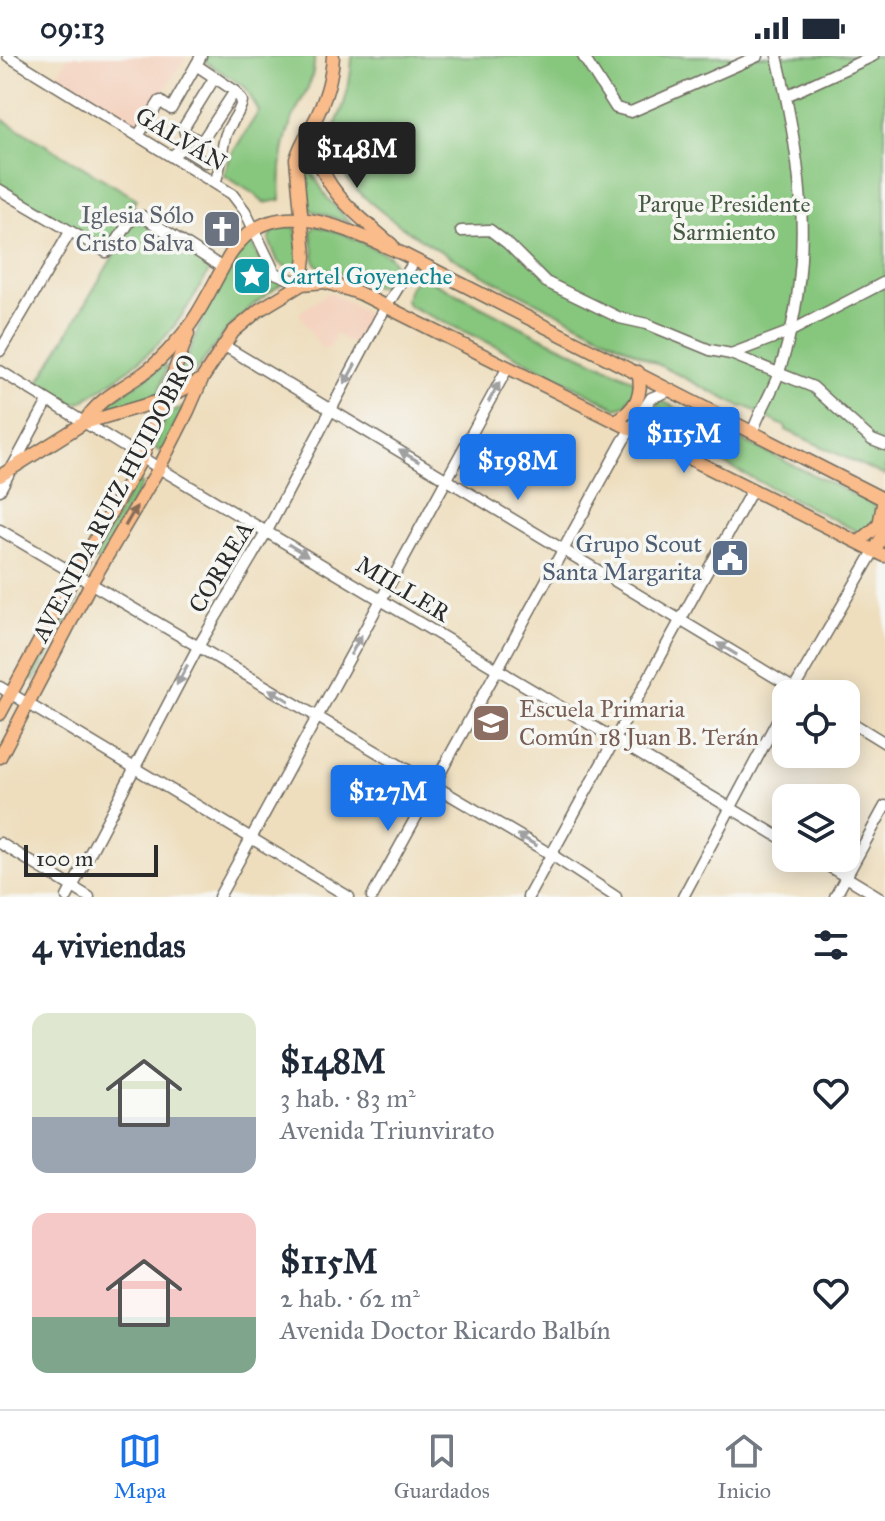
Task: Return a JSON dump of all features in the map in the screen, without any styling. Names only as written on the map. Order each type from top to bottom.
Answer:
[{"type":"main road","points":[[333,56],[327,91],[296,159],[305,256],[302,284],[316,281],[332,283],[386,306],[880,553],[885,532]]},
{"type":"main road","points":[[314,122],[317,160],[328,183],[338,197],[401,253]]},
{"type":"main road","points":[[84,423],[92,409],[153,366],[190,327],[239,242],[255,229],[282,220],[302,218],[328,222],[401,253],[884,499],[883,517],[879,525],[859,542]]},
{"type":"main road","name":"AVENIDA RUIZ HUIDOBRO","points":[[0,757],[90,585],[159,468],[202,379],[223,345],[245,320],[302,284]]},
{"type":"main road","name":"AVENIDA RUIZ HUIDOBRO","points":[[0,714],[6,690],[142,458],[190,327]]},
{"type":"main road","points":[[616,421],[632,410],[637,401],[640,392],[638,372]]},
{"type":"main road","points":[[6,472],[84,423],[163,400],[202,379]]},
{"type":"street","name":"GALVÁN","points":[[8,56],[172,156],[239,201],[275,273],[302,284]]},
{"type":"street","points":[[583,56],[616,108],[631,112],[758,56]]},
{"type":"street","points":[[753,431],[779,373],[796,311],[800,278],[803,208],[800,177],[777,56]]},
{"type":"street","points":[[786,96],[873,56]]},
{"type":"street","points":[[138,136],[160,101],[171,109],[199,61],[235,91],[242,101],[225,134],[215,183]]},
{"type":"street","points":[[215,77],[184,127],[185,133],[199,141],[204,138],[235,91]]},
{"type":"street","points":[[172,156],[182,148],[205,162],[219,158]]},
{"type":"street","points":[[0,190],[106,252],[112,249],[133,216],[142,216],[223,268]]},
{"type":"street","points":[[461,231],[490,230],[546,282],[620,318],[647,324],[710,350],[731,354],[813,387],[872,440],[885,445]]},
{"type":"street","points":[[0,351],[70,232]]},
{"type":"street","name":"CORREA","points":[[69,892],[198,647],[267,531],[386,306],[415,260]]},
{"type":"street","points":[[731,354],[789,332],[885,282]]},
{"type":"street","points":[[223,345],[446,477],[776,680]]},
{"type":"street","points":[[219,897],[508,367]]},
{"type":"street","name":"MILLER","points":[[0,371],[772,833]]},
{"type":"street","points":[[372,897],[632,428],[651,398],[671,390]]},
{"type":"street","points":[[0,490],[6,472],[48,401]]},
{"type":"street","points":[[528,897],[752,490]]},
{"type":"street","points":[[0,530],[552,855],[616,897]]},
{"type":"street","points":[[803,680],[880,553]]},
{"type":"street","points":[[6,690],[349,897]]},
{"type":"street","points":[[860,728],[885,743]]},
{"type":"street","points":[[683,897],[772,730]]},
{"type":"street","points":[[835,897],[885,806]]},
{"type":"street","points":[[0,843],[69,892],[89,897]]},
{"type":"street","points":[[838,872],[879,897]]},
{"type":"shaded area","points":[[68,56],[186,56],[140,129],[56,77]]},
{"type":"shaded area","points":[[329,292],[369,314],[353,344],[335,334],[330,346],[322,350],[299,313]]},
{"type":"green space","points":[[196,56],[314,56],[310,82],[285,140],[281,200],[264,203],[224,175],[230,157],[259,111],[245,87]]},
{"type":"green space","name":"Parque Presidente Sarmiento","points":[[352,56],[885,56],[885,476],[786,430],[786,427],[747,407],[739,406],[477,272],[401,226],[369,201],[345,175],[331,144],[344,104]]},
{"type":"green space","points":[[0,118],[137,199],[109,243],[103,246],[97,243],[0,184]]},
{"type":"green space","points":[[306,163],[328,199],[351,223],[310,210]]},
{"type":"green space","points":[[137,222],[207,265],[210,270],[178,321],[156,346],[104,387],[82,402],[73,404],[39,382],[131,226]]},
{"type":"green space","points":[[292,226],[296,229],[299,262],[290,269],[278,262],[269,240],[274,230]]},
{"type":"green space","points":[[316,226],[342,233],[390,256],[394,264],[383,285],[378,287],[318,266],[311,231]]},
{"type":"green space","points":[[251,242],[265,272],[284,282],[253,305],[225,332],[190,379],[175,386],[205,313],[246,243]]},
{"type":"green space","points":[[426,278],[632,379],[636,388],[626,405],[617,408],[409,306],[406,301],[411,285]]},
{"type":"green space","points":[[167,366],[158,395],[96,411]]},
{"type":"green space","points":[[662,401],[873,504],[876,515],[873,522],[866,533],[858,532],[650,426],[651,412]]},
{"type":"green space","points":[[183,407],[185,409],[161,452],[155,448],[167,414]]},
{"type":"green space","points":[[136,481],[142,484],[99,562],[94,558]]},
{"type":"green space","points":[[72,598],[78,601],[34,681],[29,677]]},
{"type":"place","name":"Iglesia Sólo Cristo Salva","points":[[222,229]]},
{"type":"place","name":"Cartel Goyeneche","points":[[252,276]]},
{"type":"place","name":"Grupo Scout Santa Margarita","points":[[730,558]]},
{"type":"place","name":"Escuela Primaria Común 18 Juan B. Terán","points":[[491,723]]}]
